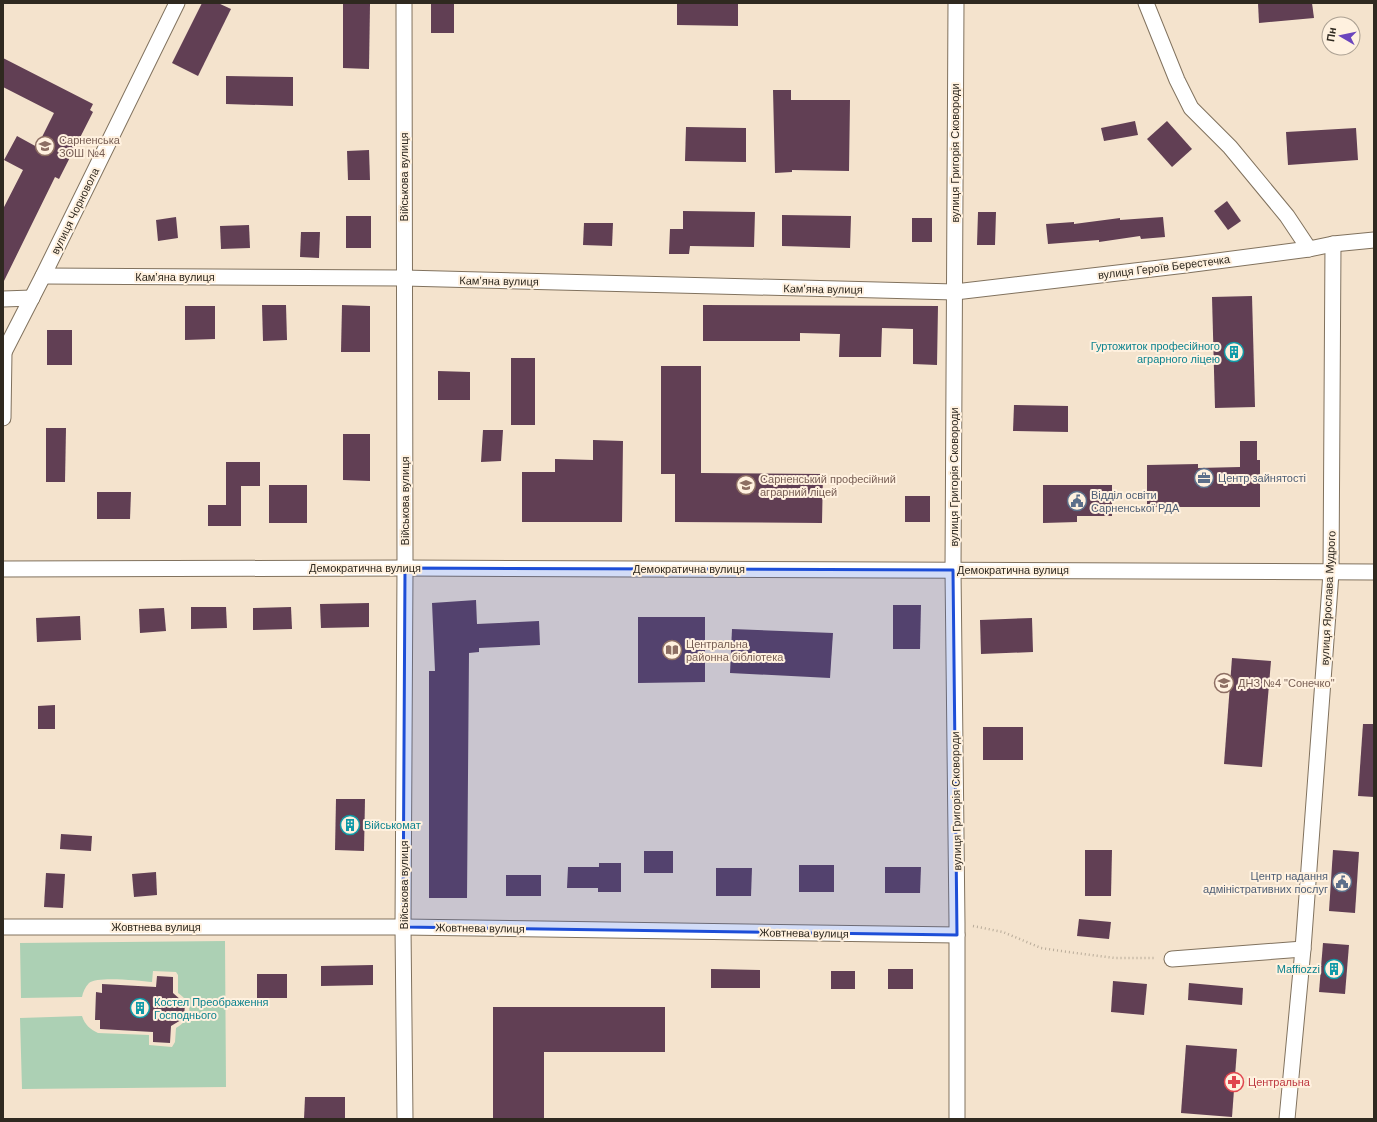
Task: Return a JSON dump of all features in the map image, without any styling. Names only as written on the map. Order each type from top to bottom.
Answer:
[{"type":"street","name":"вулиця Чорновола","points":[[3,353],[43,276],[177,3]]},
{"type":"street","name":"Військова вулиця","points":[[404,3],[405,568],[403,927],[405,1119]]},
{"type":"street","name":"вулиця Григорія Сковороди","points":[[956,3],[953,570],[957,929],[957,1119]]},
{"type":"street","points":[[1146,3],[1177,80],[1191,108],[1235,152],[1287,216],[1309,249]]},
{"type":"street","name":"вулиця Героїв Берестечка","points":[[954,292],[1374,240]]},
{"type":"street","name":"вулиця Ярослава Мудрого","points":[[1287,1119],[1303,949],[1331,573],[1333,244]]},
{"type":"street","name":"Камʼяна вулиця","points":[[43,276],[404,278],[954,292]]},
{"type":"street","points":[[3,299],[32,298]]},
{"type":"street","points":[[3,353],[3,418]]},
{"type":"street","name":"Демократична вулиця","points":[[3,569],[405,568],[1374,572]]},
{"type":"street","name":"Жовтнева вулиця","points":[[3,927],[957,929]]},
{"type":"street","points":[[1172,959],[1303,949]]},
{"type":"path","points":[[957,929],[1003,932],[1041,948],[1068,952],[1115,958],[1172,959]]},
{"type":"highlighted area","points":[[405,568],[953,570],[957,935],[403,927]]},
{"type":"green space","points":[[225,941],[226,1087],[22,1089],[20,1018],[82,1016],[88,1026],[98,1033],[149,1035],[149,1045],[172,1047],[175,1042],[176,1028],[186,1020],[189,1006],[183,997],[178,993],[178,975],[176,972],[153,971],[152,982],[119,980],[94,981],[86,986],[82,997],[21,998],[20,943]]},
{"type":"building","points":[[202,3],[218,3],[231,9],[198,76],[172,63]]},
{"type":"building","points":[[431,3],[454,3],[454,33],[431,33]]},
{"type":"building","points":[[677,3],[738,3],[738,26],[677,25]]},
{"type":"building","points":[[1258,3],[1312,3],[1314,18],[1259,23]]},
{"type":"building","points":[[343,4],[370,4],[369,69],[343,68]]},
{"type":"building","points":[[3,58],[93,104],[90,110],[93,112],[59,179],[55,177],[3,283],[3,209],[23,170],[4,160],[17,136],[37,147],[54,113],[3,87]]},
{"type":"building","points":[[226,76],[293,77],[293,106],[226,104]]},
{"type":"building","points":[[773,90],[791,90],[791,100],[850,100],[849,171],[792,170],[792,172],[775,173]]},
{"type":"building","points":[[1135,121],[1138,135],[1104,141],[1101,128]]},
{"type":"building","points":[[1167,121],[1192,149],[1172,167],[1147,139]]},
{"type":"building","points":[[686,127],[746,128],[746,162],[685,161]]},
{"type":"building","points":[[1356,128],[1358,160],[1288,165],[1286,132]]},
{"type":"building","points":[[369,150],[370,180],[348,180],[347,151]]},
{"type":"building","points":[[1227,201],[1241,221],[1228,230],[1214,211]]},
{"type":"building","points":[[683,211],[755,212],[754,247],[690,246],[689,254],[669,254],[670,229],[683,229]]},
{"type":"building","points":[[978,212],[996,212],[995,245],[977,245]]},
{"type":"building","points":[[782,215],[851,216],[850,248],[782,246]]},
{"type":"building","points":[[346,216],[371,216],[371,248],[346,248]]},
{"type":"building","points":[[176,217],[178,238],[158,241],[156,220]]},
{"type":"building","points":[[1163,217],[1165,237],[1141,239],[1140,236],[1099,242],[1099,240],[1048,244],[1046,224],[1074,222],[1074,224],[1120,218],[1120,220]]},
{"type":"building","points":[[912,218],[932,218],[932,242],[912,242]]},
{"type":"building","points":[[584,223],[613,223],[612,246],[583,245]]},
{"type":"building","points":[[249,225],[250,248],[221,249],[220,226]]},
{"type":"building","points":[[301,232],[320,232],[319,258],[300,257]]},
{"type":"building","name":"Гуртожиток професійного аграрного ліцею","points":[[1252,296],[1255,407],[1215,408],[1212,297]]},
{"type":"building","points":[[262,305],[286,305],[287,340],[263,341]]},
{"type":"building","points":[[342,305],[370,306],[370,352],[341,352]]},
{"type":"building","points":[[703,305],[938,306],[937,365],[913,364],[913,329],[882,328],[881,357],[839,357],[840,334],[800,333],[800,341],[703,341]]},
{"type":"building","points":[[185,306],[215,306],[215,339],[185,340]]},
{"type":"building","points":[[47,330],[72,330],[72,365],[47,365]]},
{"type":"building","points":[[511,358],[535,358],[535,425],[511,425]]},
{"type":"building","points":[[661,366],[701,366],[701,473],[823,474],[822,523],[675,522],[675,474],[661,474]]},
{"type":"building","points":[[438,371],[470,372],[470,400],[438,400]]},
{"type":"building","points":[[1014,405],[1068,406],[1068,432],[1013,431]]},
{"type":"building","points":[[46,428],[66,428],[65,482],[46,482]]},
{"type":"building","points":[[483,430],[503,430],[501,461],[481,462]]},
{"type":"building","points":[[343,434],[370,434],[370,481],[343,480]]},
{"type":"building","points":[[593,440],[623,441],[622,522],[522,522],[522,472],[555,472],[555,459],[593,460]]},
{"type":"building","name":"Центр зайнятості","points":[[1240,441],[1257,441],[1257,460],[1260,460],[1260,507],[1147,507],[1147,465],[1198,464],[1198,468],[1240,467]]},
{"type":"building","points":[[226,462],[260,462],[260,486],[241,486],[241,526],[208,526],[208,505],[226,505]]},
{"type":"building","points":[[269,485],[307,485],[307,523],[269,523]]},
{"type":"building","name":"Відділ освіти Сарненської РДА","points":[[1043,485],[1112,485],[1112,516],[1077,516],[1077,522],[1043,523]]},
{"type":"building","points":[[97,492],[131,492],[130,519],[97,519]]},
{"type":"building","points":[[905,496],[930,496],[930,522],[905,522]]},
{"type":"building","points":[[476,600],[477,624],[539,621],[540,645],[479,648],[479,652],[469,653],[467,898],[429,898],[429,671],[435,671],[432,603]]},
{"type":"building","points":[[369,603],[369,627],[321,628],[320,604]]},
{"type":"building","points":[[893,605],[921,605],[920,649],[893,649]]},
{"type":"building","points":[[191,607],[226,607],[227,628],[191,629]]},
{"type":"building","points":[[291,607],[292,629],[253,630],[253,608]]},
{"type":"building","points":[[164,608],[166,631],[140,633],[139,609]]},
{"type":"building","points":[[80,616],[81,640],[37,642],[36,618]]},
{"type":"building","name":"Центральна районна бібліотека","points":[[638,617],[705,617],[705,682],[638,683]]},
{"type":"building","points":[[1032,618],[1033,652],[981,654],[980,620]]},
{"type":"building","points":[[732,629],[833,633],[830,678],[730,673]]},
{"type":"building","points":[[1232,658],[1271,661],[1262,767],[1224,764]]},
{"type":"building","points":[[55,705],[55,729],[38,729],[38,706]]},
{"type":"building","points":[[1363,724],[1374,724],[1374,797],[1358,796]]},
{"type":"building","points":[[983,727],[1023,727],[1023,760],[983,760]]},
{"type":"building","name":"Військомат","points":[[336,799],[365,799],[364,851],[335,850]]},
{"type":"building","points":[[61,834],[92,836],[91,851],[60,849]]},
{"type":"building","points":[[1085,850],[1112,850],[1111,896],[1085,896]]},
{"type":"building","name":"Центр надання адміністративних послуг","points":[[1333,850],[1359,852],[1355,913],[1329,911]]},
{"type":"building","points":[[644,851],[673,851],[673,873],[644,873]]},
{"type":"building","points":[[599,863],[621,863],[621,892],[598,892],[598,888],[567,888],[568,867],[599,867]]},
{"type":"building","points":[[799,865],[834,865],[834,892],[799,892]]},
{"type":"building","points":[[885,867],[921,867],[920,893],[885,893]]},
{"type":"building","points":[[716,868],[752,868],[751,896],[716,896]]},
{"type":"building","points":[[156,872],[157,895],[134,897],[132,874]]},
{"type":"building","points":[[46,873],[65,874],[63,908],[44,907]]},
{"type":"building","points":[[506,875],[541,875],[541,896],[506,896]]},
{"type":"building","points":[[1079,919],[1111,922],[1109,939],[1077,936]]},
{"type":"building","name":"Maffiozzi","points":[[1323,943],[1349,945],[1345,994],[1319,992]]},
{"type":"building","points":[[373,965],[373,985],[321,986],[321,966]]},
{"type":"building","points":[[711,969],[760,970],[760,988],[711,988]]},
{"type":"building","points":[[888,969],[913,969],[913,989],[888,989]]},
{"type":"building","points":[[831,971],[855,971],[855,989],[831,989]]},
{"type":"building","points":[[257,974],[287,974],[287,998],[257,998]]},
{"type":"building","name":"Костел Преображення Господнього","points":[[157,976],[173,977],[173,993],[185,1005],[184,1016],[181,1020],[171,1026],[170,1043],[153,1042],[153,1032],[100,1029],[100,1020],[95,1020],[96,992],[102,993],[102,984],[156,987]]},
{"type":"building","points":[[1113,981],[1147,984],[1144,1015],[1111,1012]]},
{"type":"building","points":[[1189,983],[1243,988],[1242,1005],[1188,1000]]},
{"type":"building","points":[[493,1007],[665,1007],[665,1052],[544,1052],[544,1119],[493,1119]]},
{"type":"building","points":[[1186,1045],[1237,1049],[1232,1117],[1181,1113]]},
{"type":"building","points":[[305,1097],[345,1097],[345,1119],[304,1119]]},
{"type":"place","name":"Сарненська ЗОШ №4","points":[[45,146]]},
{"type":"place","name":"Гуртожиток професійного аграрного ліцею","points":[[1234,352]]},
{"type":"place","name":"Центр зайнятості","points":[[1204,478]]},
{"type":"place","name":"Сарненський професійний аграрний ліцей","points":[[746,485]]},
{"type":"place","name":"Відділ освіти Сарненської РДА","points":[[1077,501]]},
{"type":"place","name":"Центральна районна бібліотека","points":[[672,650]]},
{"type":"place","name":"ДНЗ №4 \"Сонечко\"","points":[[1224,683]]},
{"type":"place","name":"Військомат","points":[[350,825]]},
{"type":"place","name":"Центр надання адміністративних послуг","points":[[1342,882]]},
{"type":"place","name":"Maffiozzi","points":[[1334,969]]},
{"type":"place","name":"Костел Преображення Господнього","points":[[140,1008]]},
{"type":"place","name":"Центральна","points":[[1234,1082]]}]
